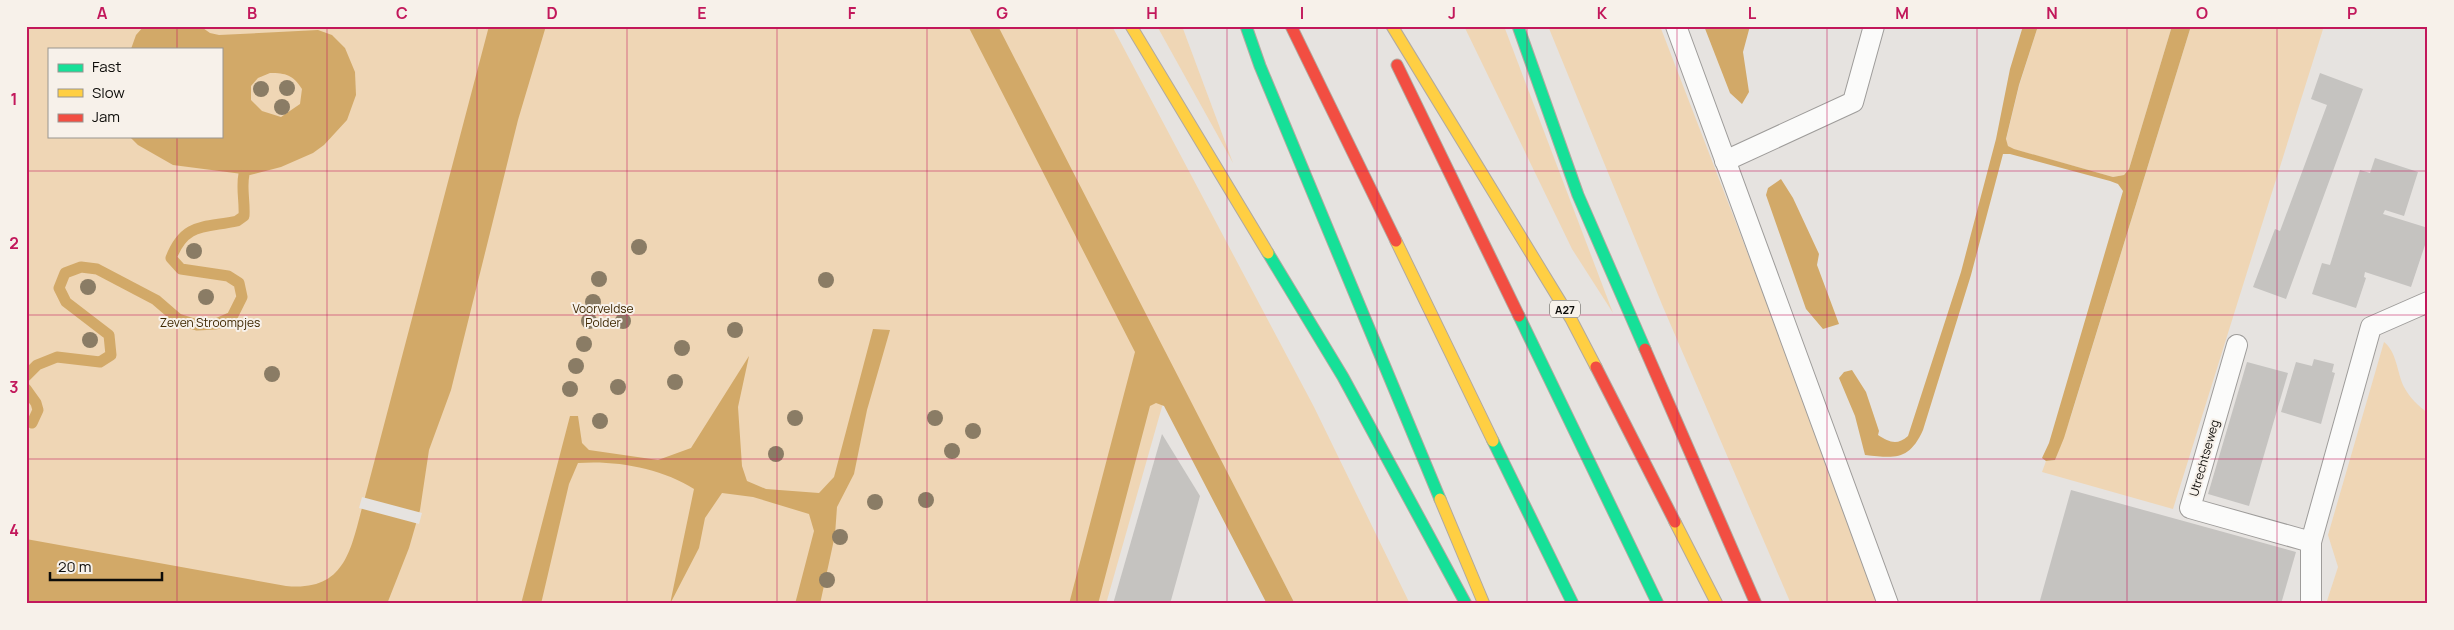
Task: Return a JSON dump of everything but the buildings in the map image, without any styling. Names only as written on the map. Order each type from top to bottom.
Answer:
[{"type":"highway","points":[[1131,26],[1343,377],[1466,604]]},
{"type":"highway","points":[[1246,26],[1264,75],[1484,604]]},
{"type":"highway","points":[[1291,26],[1573,604]]},
{"type":"highway","name":"A27","points":[[1392,26],[1571,319],[1717,604]]},
{"type":"highway","points":[[1518,26],[1578,194],[1756,604]]},
{"type":"highway","points":[[1391,53],[1658,604]]},
{"type":"lane","points":[[1676,26],[1888,604]]},
{"type":"lane","points":[[1726,161],[1853,102],[1874,26]]},
{"type":"lane","points":[[2311,604],[2311,542],[2371,327],[2428,302]]},
{"type":"lane","name":"Utrechtseweg","points":[[2237,345],[2190,508],[2311,542]]},
{"type":"green space","name":"Voorveldse Polder","points":[[26,26],[1112,26],[1314,407],[1410,604],[1295,604],[1173,368],[1106,604],[26,604]]},
{"type":"green space","points":[[1157,26],[1182,26],[1233,163]]},
{"type":"green space","points":[[1464,26],[1504,26],[1613,313],[1572,249]]},
{"type":"green space","points":[[1548,26],[1660,26],[1883,604],[1791,604],[1663,307]]},
{"type":"green space","points":[[2038,26],[2172,26],[2129,169],[2124,175],[2113,177],[2008,146],[2006,140],[2019,86]]},
{"type":"green space","points":[[2191,26],[2324,26],[2173,509],[2042,472],[2046,461],[2055,460],[2071,416]]},
{"type":"green space","points":[[2384,342],[2392,351],[2406,391],[2414,402],[2428,413],[2428,604],[2326,604],[2338,567],[2328,535]]},
{"type":"shaded area","points":[[144,26],[200,26],[210,33],[219,35],[318,30],[332,35],[345,48],[355,72],[356,95],[347,120],[324,145],[313,153],[281,167],[250,175],[173,165],[138,145],[131,138],[222,138],[222,48],[131,48],[136,35]],"holes":[[[270,73],[285,74],[292,78],[302,89],[300,104],[281,117],[262,111],[251,100],[251,86],[258,78]]]},
{"type":"shaded area","points":[[489,26],[546,26],[518,120],[451,390],[429,450],[420,510],[409,548],[387,604],[26,602],[26,539],[286,586],[307,586],[323,581],[335,573],[344,562],[356,532]]},
{"type":"shaded area","points":[[968,26],[998,26],[1295,604],[1267,604],[1164,406],[1156,403],[1150,406],[1098,604],[1069,604],[1135,352]]},
{"type":"shaded area","points":[[1704,26],[1750,26],[1743,52],[1749,92],[1742,104],[1730,93]]},
{"type":"shaded area","points":[[2023,26],[2038,26],[2019,85],[2006,139],[2008,146],[2113,177],[2124,175],[2129,169],[2172,26],[2191,26],[2064,438],[2055,460],[2046,461],[2042,458],[2049,443],[2123,191],[2118,184],[2110,181],[2010,154],[2003,154],[1971,275],[1923,430],[1912,447],[1900,455],[1885,457],[1865,455],[1855,416],[1839,378],[1844,372],[1852,370],[1866,392],[1879,431],[1878,435],[1893,442],[1900,441],[1908,436],[1961,272],[1996,139],[2010,69]]},
{"type":"shaded area","points":[[1781,179],[1793,198],[1819,254],[1817,265],[1839,324],[1823,329],[1806,309],[1766,195],[1768,188]]},
{"type":"shaded area","points":[[873,329],[890,330],[867,410],[854,474],[837,507],[835,535],[820,604],[795,604],[814,531],[809,514],[753,497],[722,493],[705,518],[699,548],[670,604],[694,489],[668,476],[638,467],[592,462],[578,463],[569,484],[541,604],[521,604],[570,416],[578,416],[582,443],[589,450],[658,460],[691,448],[749,356],[738,407],[742,466],[747,481],[766,489],[819,493],[834,477]]},
{"type":"pier","points":[[362,497],[422,513],[419,524],[359,508]]},
{"type":"waterway","points":[[26,376],[37,365],[57,357],[100,362],[111,355],[109,335],[66,302],[59,288],[65,273],[81,267],[97,269],[156,300],[178,319],[197,325],[216,324],[232,317],[242,297],[239,283],[228,276],[181,269],[171,258],[177,246],[190,232],[206,226],[237,221],[244,216],[244,174]]},
{"type":"waterway","points":[[26,389],[36,403],[38,410],[32,423]]},
{"type":"traffic: fast","points":[[1246,26],[1260,66],[1440,499]]},
{"type":"traffic: fast","points":[[1518,26],[1578,195],[1645,349]]},
{"type":"traffic: fast","points":[[1268,253],[1343,377],[1466,604]]},
{"type":"traffic: fast","points":[[1519,316],[1658,604]]},
{"type":"traffic: fast","points":[[1493,441],[1573,604]]},
{"type":"traffic: slow","points":[[1131,26],[1268,253]]},
{"type":"traffic: slow","points":[[1392,26],[1571,319],[1596,367]]},
{"type":"traffic: slow","points":[[1396,241],[1493,441]]},
{"type":"traffic: slow","points":[[1440,499],[1484,604]]},
{"type":"traffic: slow","points":[[1675,522],[1717,604]]},
{"type":"traffic: jam","points":[[1291,26],[1396,241]]},
{"type":"traffic: jam","points":[[1397,65],[1519,316]]},
{"type":"traffic: jam","points":[[1645,349],[1756,604]]},
{"type":"traffic: jam","points":[[1596,367],[1675,522]]},
{"type":"park label","name":"Zeven Stroompjes","points":[[210,322]]}]
